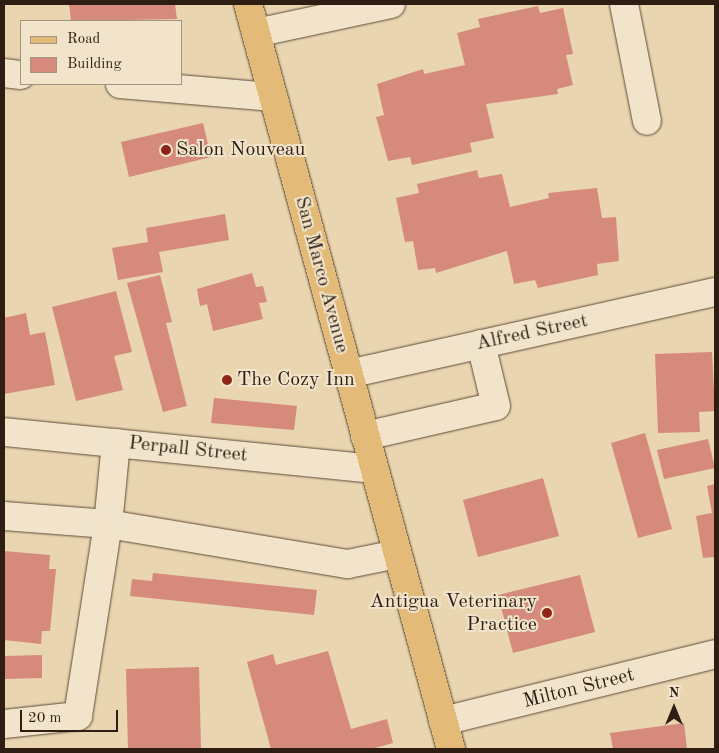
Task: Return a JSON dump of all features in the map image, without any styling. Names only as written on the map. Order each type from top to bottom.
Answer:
[{"type":"main road","name":"San Marco Avenue","points":[[248,4],[373,469],[451,749]]},
{"type":"street","points":[[256,33],[391,4]]},
{"type":"street","points":[[624,4],[647,121]]},
{"type":"street","points":[[4,73],[20,75]]},
{"type":"street","points":[[133,85],[273,96]]},
{"type":"street","name":"Alfred Street","points":[[348,374],[715,292]]},
{"type":"street","points":[[365,436],[496,406],[481,344]]},
{"type":"street","name":"Perpall Street","points":[[4,432],[373,469]]},
{"type":"street","points":[[4,724],[78,716],[108,524],[116,443]]},
{"type":"street","points":[[4,516],[108,524],[348,564],[397,554]]},
{"type":"street","name":"Milton Street","points":[[443,721],[715,654]]},
{"type":"building","points":[[69,4],[175,4],[177,19],[124,20],[71,20]]},
{"type":"building","points":[[538,6],[540,13],[563,8],[573,54],[566,55],[573,85],[557,89],[558,94],[486,104],[494,138],[470,143],[472,152],[412,165],[410,157],[388,161],[376,117],[384,115],[377,84],[423,69],[424,74],[465,65],[457,33],[480,27],[478,19]]},
{"type":"building","name":"Salon Nouveau","points":[[203,123],[211,157],[129,177],[121,142]]},
{"type":"building","points":[[477,170],[479,178],[502,174],[510,207],[549,198],[548,193],[597,188],[602,218],[616,217],[619,261],[597,264],[598,275],[538,288],[535,280],[514,284],[507,251],[436,273],[435,268],[418,270],[413,241],[405,242],[396,198],[419,193],[417,184]]},
{"type":"building","points":[[225,214],[229,240],[159,252],[163,272],[118,280],[112,248],[148,242],[146,228]]},
{"type":"building","points":[[252,273],[256,287],[263,286],[267,302],[259,303],[263,319],[213,331],[207,304],[200,306],[197,289]]},
{"type":"building","points":[[160,275],[172,322],[166,323],[187,406],[163,412],[127,283]]},
{"type":"building","points":[[116,291],[132,352],[114,356],[123,390],[76,401],[52,307]]},
{"type":"building","points":[[26,313],[30,335],[45,332],[55,385],[4,394],[4,318]]},
{"type":"building","points":[[712,352],[715,411],[699,412],[700,432],[658,433],[655,354]]},
{"type":"building","points":[[214,398],[297,406],[294,430],[211,423]]},
{"type":"building","points":[[645,433],[672,529],[638,538],[611,443]]},
{"type":"building","points":[[708,439],[715,468],[664,479],[657,450]]},
{"type":"building","points":[[543,478],[559,536],[478,557],[463,500]]},
{"type":"building","points":[[715,484],[715,557],[703,558],[696,516],[712,513],[707,486]]},
{"type":"building","points":[[4,551],[50,555],[49,569],[56,569],[50,631],[42,631],[41,644],[4,640]]},
{"type":"building","points":[[153,573],[317,590],[314,615],[130,596],[132,579],[152,581]]},
{"type":"building","name":"Antigua Veterinary Practice","points":[[580,575],[595,632],[513,653],[498,595]]},
{"type":"building","points":[[328,651],[351,729],[387,719],[393,743],[371,749],[271,749],[247,662],[273,654],[276,665]]},
{"type":"building","points":[[42,655],[42,678],[4,679],[4,656]]},
{"type":"building","points":[[199,667],[201,749],[128,749],[126,669]]},
{"type":"building","points":[[684,723],[687,749],[613,749],[610,733]]},
{"type":"place","name":"Salon Nouveau","points":[[166,150]]},
{"type":"place","name":"The Cozy Inn","points":[[227,380]]},
{"type":"place","name":"Antigua Veterinary Practice","points":[[547,613]]}]
